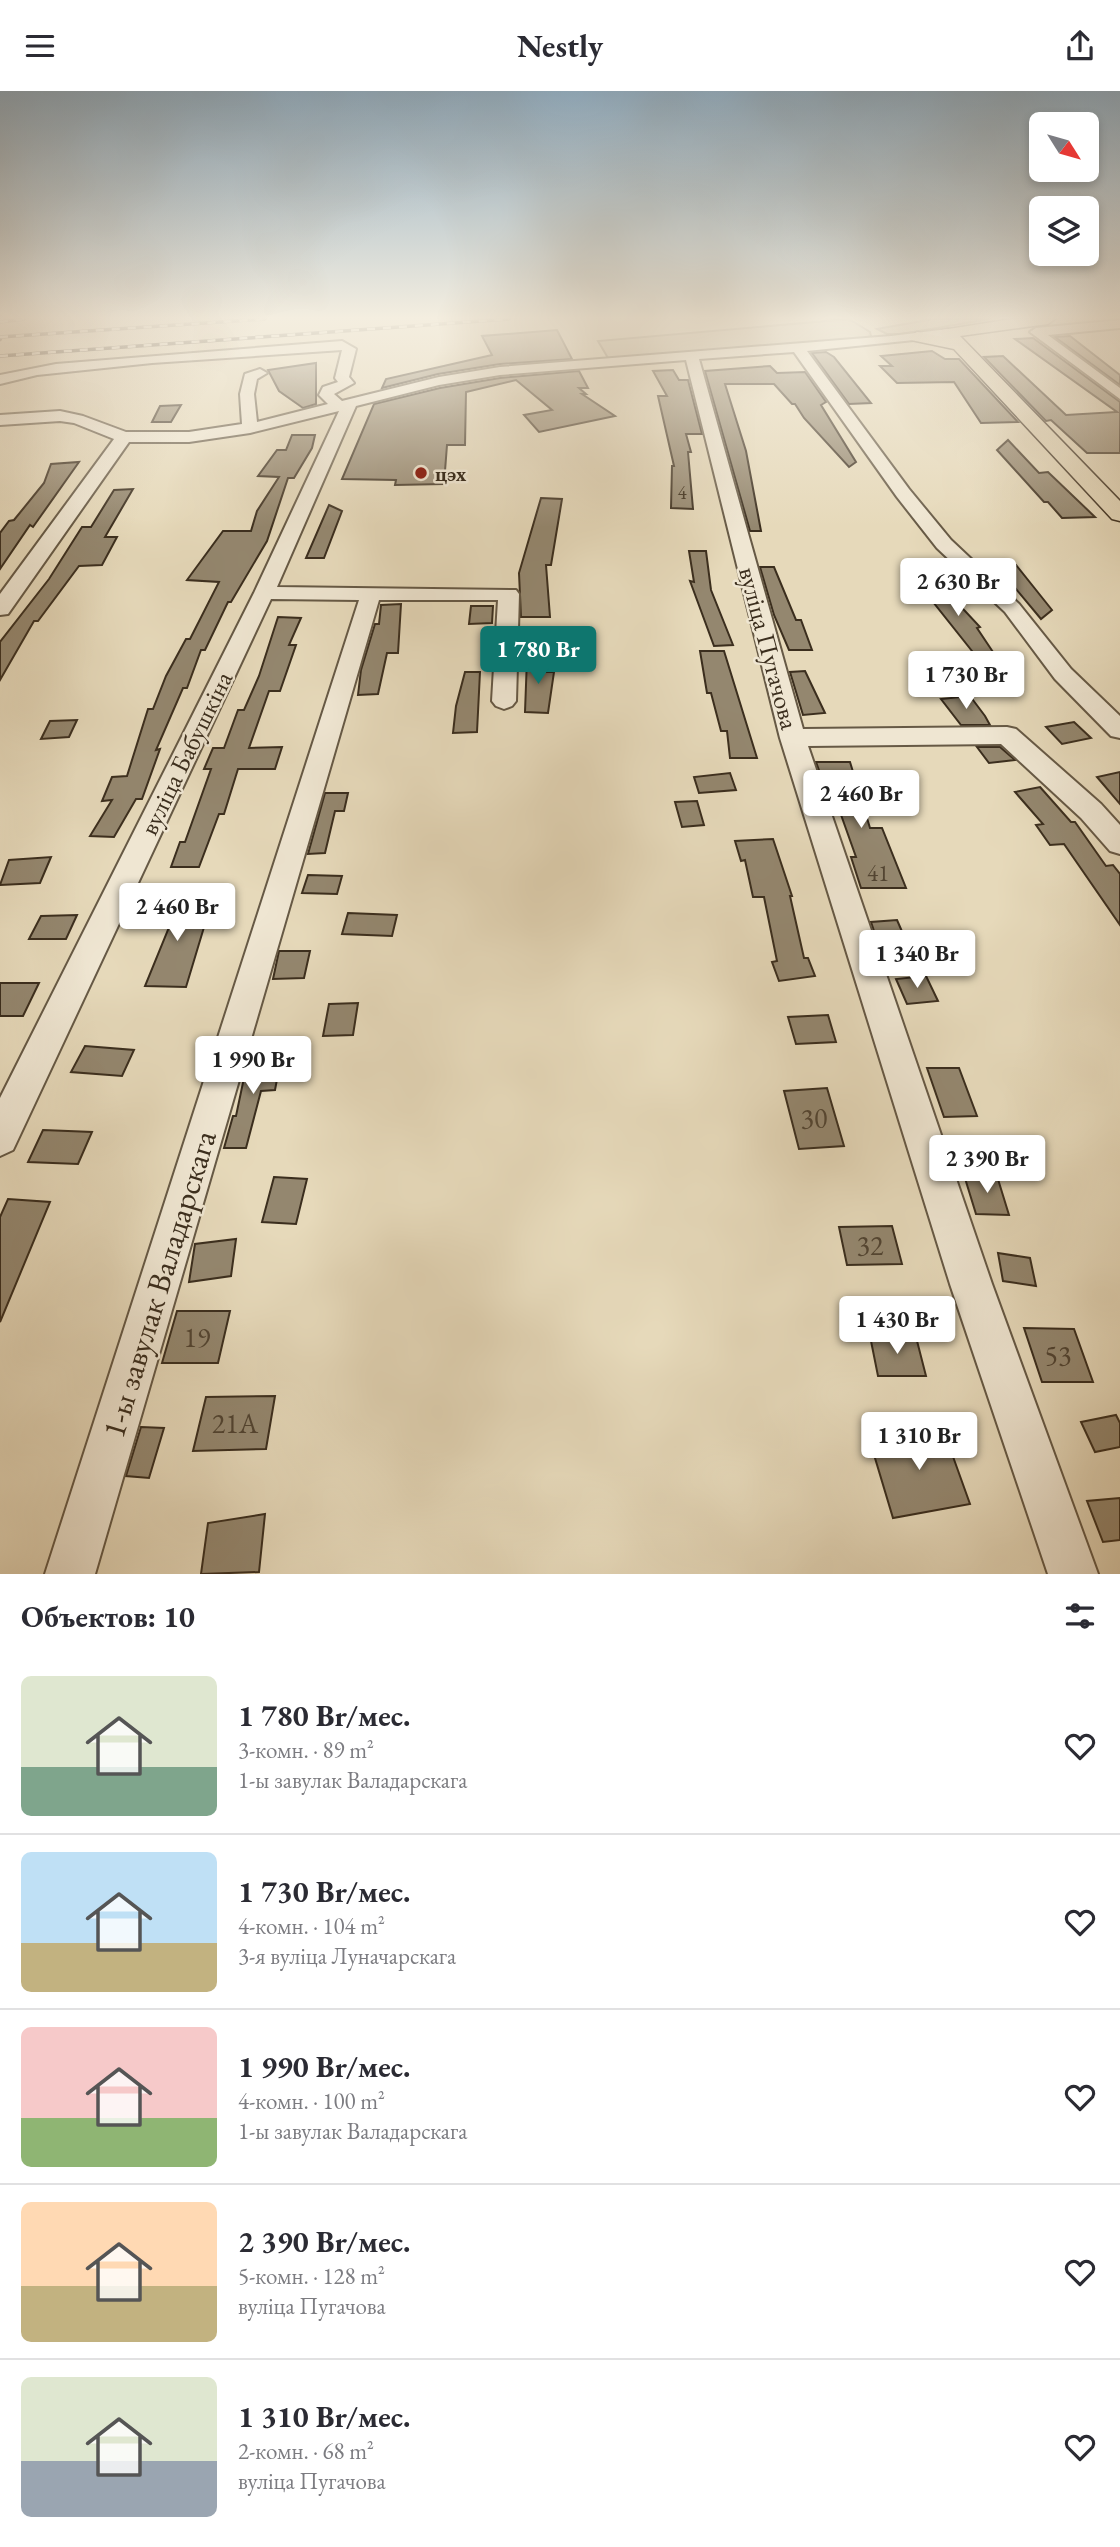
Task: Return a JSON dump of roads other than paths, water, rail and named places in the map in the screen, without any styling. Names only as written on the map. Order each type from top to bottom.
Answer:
[{"type":"main road","points":[[1000,388],[1120,514]]},
{"type":"street","points":[[248,388],[250,428]]},
{"type":"street","points":[[333,388],[328,390],[326,395],[345,406]]},
{"type":"street","points":[[0,420],[60,416],[78,419],[124,437],[189,437],[250,428],[412,388]]},
{"type":"street","name":"вуліца Пугачова","points":[[700,388],[793,738],[971,1284],[1073,1574]]},
{"type":"street","points":[[827,388],[903,493],[944,544],[1012,608],[1063,674],[1120,730]]},
{"type":"street","name":"вуліца Бабушкіна","points":[[0,1137],[264,593],[345,406]]},
{"type":"street","points":[[0,609],[124,437]]},
{"type":"street","points":[[264,593],[509,594],[504,701]]},
{"type":"street","name":"1-ы завулак Валадарскага","points":[[70,1574],[371,593]]},
{"type":"street","points":[[793,738],[1007,735],[1091,811],[1120,843]]},
{"type":"place","name":"цэх","points":[[421,473]]}]
